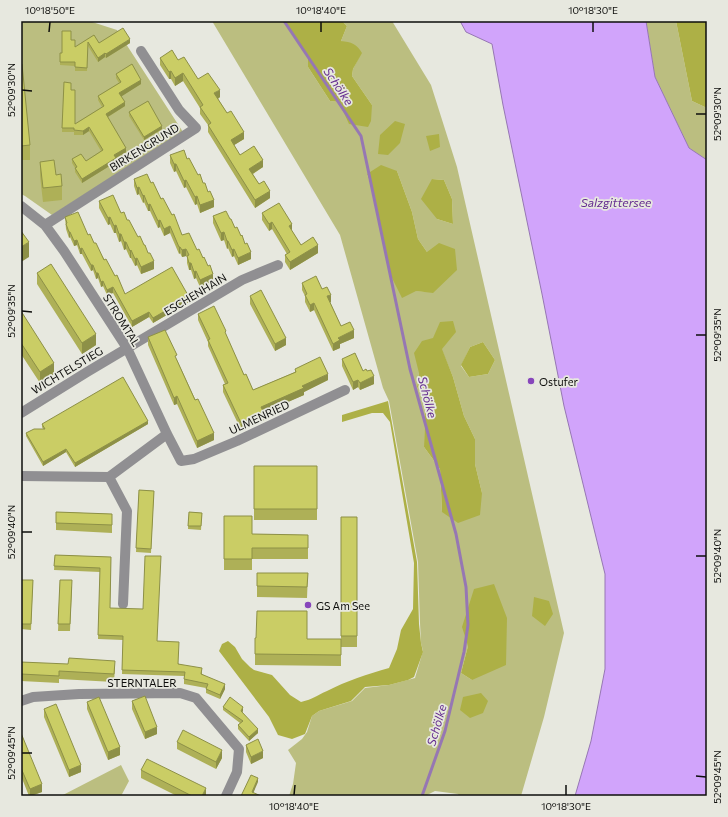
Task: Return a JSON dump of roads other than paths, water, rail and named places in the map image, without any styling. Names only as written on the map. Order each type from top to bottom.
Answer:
[{"type":"street","name":"BIRKENGRUND","points":[[45,225],[196,128],[179,110],[141,51]]},
{"type":"street","name":"STROMTAL","points":[[21,206],[45,225],[64,251],[127,348],[181,461]]},
{"type":"street","name":"ESCHENHAIN","points":[[127,348],[242,280],[278,264]]},
{"type":"street","name":"WICHTELSTIEG","points":[[21,413],[127,348]]},
{"type":"street","name":"ULMENRIED","points":[[181,461],[194,459],[237,442],[345,390]]},
{"type":"street","points":[[21,476],[109,477],[167,434]]},
{"type":"street","points":[[109,477],[127,511],[123,604]]},
{"type":"street","name":"STERNTALER","points":[[21,701],[33,698],[79,694],[180,693],[196,698],[239,749],[237,772],[226,796]]},
{"type":"water","name":"Salzgittersee","points":[[460,21],[646,21],[655,77],[689,148],[707,160],[707,796],[575,796],[591,741],[605,669],[605,574],[564,406],[492,44],[466,32]]},
{"type":"waterway","name":"Schölke","points":[[284,21],[361,136],[410,369],[456,534],[466,587],[468,625],[464,652],[445,731],[422,796]]},
{"type":"place","name":"Ostufer","points":[[531,381]]},
{"type":"place","name":"GS Am See","points":[[308,605]]}]
